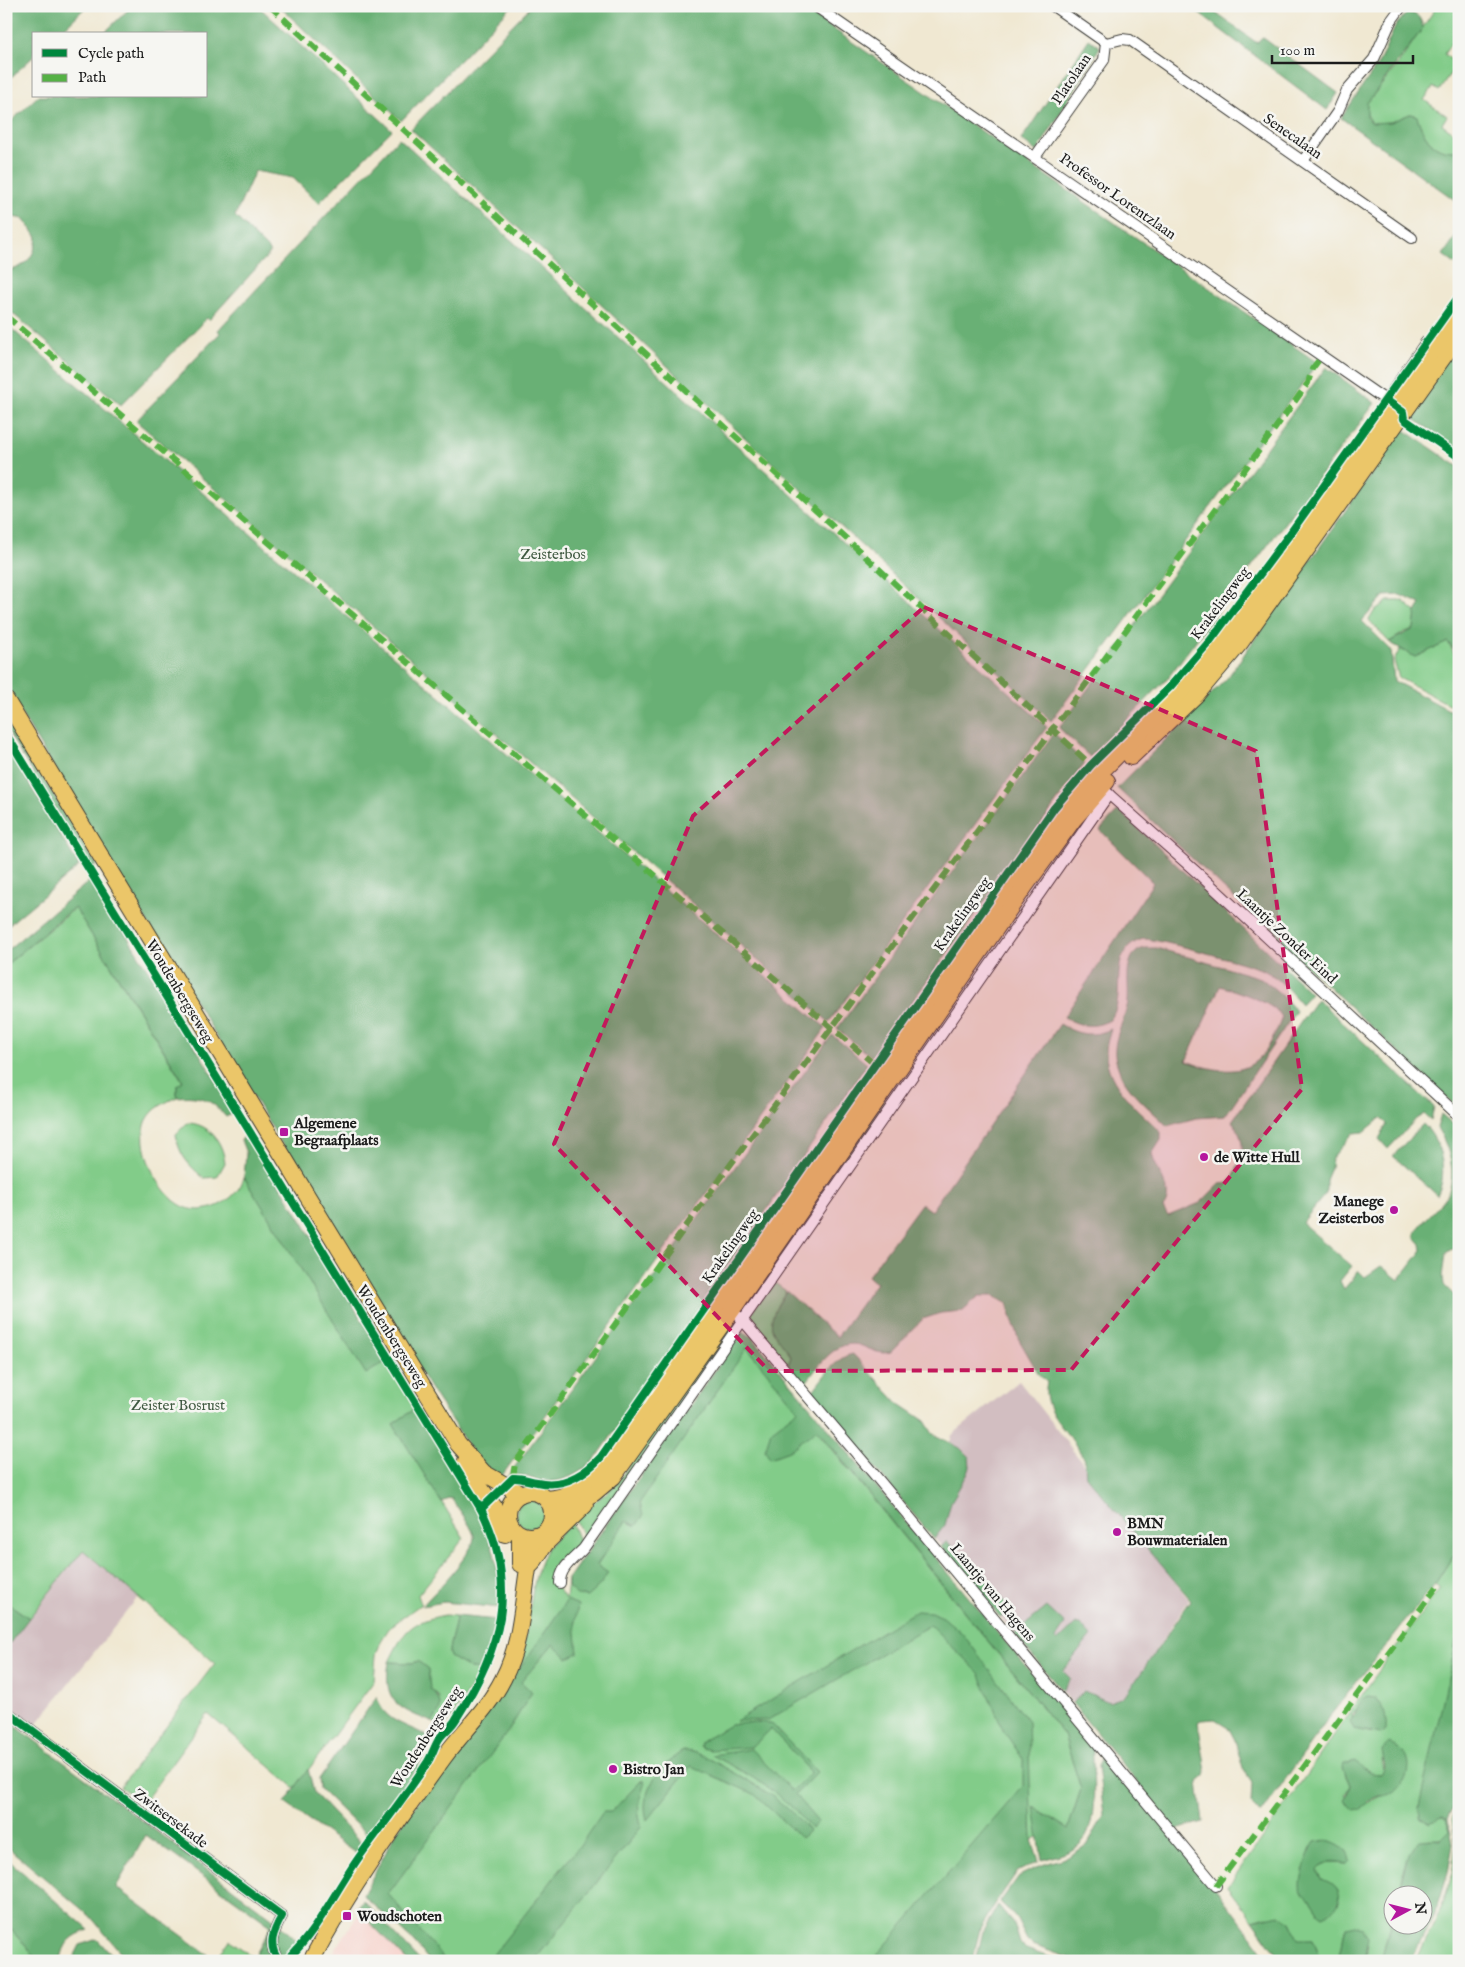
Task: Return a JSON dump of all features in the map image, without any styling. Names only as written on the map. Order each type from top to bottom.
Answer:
[{"type":"main road","name":"Krakelingweg","points":[[552,1516],[594,1493],[613,1477],[733,1310],[1073,820],[1102,786],[1196,695],[1279,589],[1394,406],[1459,311]]},
{"type":"main road","name":"Krakelingweg","points":[[1394,406],[1459,335]]},
{"type":"main road","name":"Woudenbergseweg","points":[[6,700],[464,1452],[484,1473],[509,1509]]},
{"type":"main road","name":"Krakelingweg","points":[[546,1499],[564,1495],[586,1484],[598,1474],[733,1310]]},
{"type":"main road","points":[[464,1452],[469,1472],[494,1507],[503,1531],[511,1543],[513,1555],[524,1569]]},
{"type":"main road","name":"Woudenbergseweg","points":[[484,1473],[522,1494]]},
{"type":"main road","points":[[524,1569],[546,1543],[580,1511],[594,1493]]},
{"type":"main road","points":[[522,1494],[540,1494],[546,1499],[550,1504],[552,1516],[544,1531],[527,1534],[510,1523],[509,1509],[512,1502],[522,1494]]},
{"type":"main road","points":[[524,1569],[527,1534]]},
{"type":"main road","name":"Woudenbergseweg","points":[[311,1961],[366,1866],[473,1719],[500,1672],[510,1646],[524,1569]]},
{"type":"street","name":"Professor Lorentzlaan","points":[[815,6],[1394,406]]},
{"type":"street","name":"Platolaan","points":[[1035,158],[1104,60],[1106,43],[1053,6]]},
{"type":"street","points":[[1302,161],[1338,111],[1347,90],[1374,59],[1394,15],[1402,6]]},
{"type":"street","name":"Senecalaan","points":[[1106,43],[1122,39],[1130,40],[1412,238]]},
{"type":"street","name":"Krakelingweg","points":[[1394,406],[1426,342]]},
{"type":"street","name":"Laantje Zonder Eind","points":[[1102,786],[1459,1116]]},
{"type":"street","name":"Krakelingweg","points":[[560,1583],[560,1576],[564,1567],[584,1548],[733,1310]]},
{"type":"street","name":"Laantje van Hagens","points":[[733,1310],[1216,1886]]},
{"type":"street","name":"Zwitsersekade","points":[[6,1711],[282,1916],[272,1936],[273,1947],[279,1961]]},
{"type":"highlighted area","points":[[924,607],[1256,751],[1302,1089],[1071,1370],[769,1371],[554,1144],[693,816]]},
{"type":"shaded area","points":[[1019,1381],[1189,1600],[1099,1736],[928,1530],[952,1435]]},
{"type":"shaded area","points":[[83,1549],[139,1596],[36,1725],[6,1703],[6,1648]]},
{"type":"shaded area","points":[[360,1912],[407,1961],[328,1961]]},
{"type":"green space","points":[[6,6],[87,6],[60,32],[32,32],[32,58],[6,82]]},
{"type":"green space","points":[[132,6],[258,6],[392,130],[319,203],[293,178],[255,171],[235,216],[271,252],[209,320],[207,318],[121,405],[6,308],[6,271],[19,267],[28,260],[34,250],[37,237],[24,219],[6,216],[6,126],[36,98],[208,98],[208,32],[105,32]]},
{"type":"green space","points":[[279,6],[512,6],[401,121]]},
{"type":"green space","points":[[531,6],[800,6],[1318,363],[1051,721],[411,129]]},
{"type":"green space","points":[[1189,6],[1206,6],[1257,43],[1262,37],[1338,93],[1327,110]]},
{"type":"green space","points":[[1437,6],[1459,6],[1459,43],[1453,41],[1444,54],[1457,64],[1439,91],[1433,87],[1424,100],[1447,116],[1442,124],[1459,136],[1459,150],[1450,151],[1436,147],[1426,137],[1417,116],[1410,114],[1391,122],[1372,123],[1366,113],[1367,103],[1399,63]]},
{"type":"green space","points":[[1407,13],[1418,17],[1423,28],[1367,103],[1367,117],[1372,123],[1391,122],[1410,114],[1417,116],[1426,137],[1436,147],[1450,151],[1459,150],[1459,203],[1341,118],[1378,64],[1396,25]]},
{"type":"green space","points":[[1089,39],[1100,47],[1037,152],[1021,140]]},
{"type":"green space","name":"Zeisterbos","points":[[399,138],[1047,727],[829,1022],[136,421],[220,333],[218,330]]},
{"type":"green space","points":[[1459,232],[1459,267],[1443,255]]},
{"type":"green space","points":[[6,324],[826,1028],[501,1477],[479,1462],[430,1388],[6,689]]},
{"type":"green space","points":[[1459,341],[1459,450],[1407,414]]},
{"type":"green space","points":[[1326,367],[1375,403],[1167,679],[1090,757],[1059,728]]},
{"type":"green space","points":[[1403,429],[1459,467],[1459,663],[1458,655],[1448,642],[1415,657],[1389,642],[1414,629],[1416,612],[1421,604],[1400,595],[1384,596],[1362,621],[1391,650],[1394,681],[1449,710],[1459,709],[1459,1109],[1117,788],[1228,677]]},
{"type":"green space","points":[[1388,601],[1403,601],[1416,612],[1414,629],[1389,642],[1369,620],[1375,610]]},
{"type":"green space","points":[[1448,642],[1459,663],[1459,706],[1450,705],[1399,678],[1394,661],[1400,649],[1415,657]]},
{"type":"green space","points":[[6,717],[97,865],[91,868],[6,729]]},
{"type":"green space","points":[[1054,733],[1085,763],[872,1057],[837,1029]]},
{"type":"green space","points":[[6,746],[79,866],[6,927]]},
{"type":"green space","points":[[1119,810],[1311,993],[1301,1004],[1289,990],[1265,971],[1204,952],[1144,939],[1128,948],[1123,956],[1120,964],[1117,1003],[1115,1012],[1110,1020],[1098,1025],[1087,1025],[1076,1023],[1064,1017],[1153,883],[1100,830]]},
{"type":"green space","points":[[92,879],[235,1112],[226,1117],[210,1102],[193,1097],[177,1097],[177,1085],[183,1081],[75,908],[6,965],[6,951]]},
{"type":"green space","name":"Zeister Bosrust","points":[[75,908],[183,1082],[177,1085],[177,1097],[153,1112],[147,1120],[144,1130],[146,1154],[156,1178],[179,1204],[198,1210],[218,1206],[227,1200],[235,1194],[244,1177],[366,1373],[387,1361],[416,1408],[393,1424],[464,1538],[418,1595],[421,1604],[390,1627],[381,1641],[376,1655],[374,1681],[295,1788],[208,1714],[144,1802],[120,1787],[215,1663],[83,1550],[29,1618],[6,1602],[6,965]]},
{"type":"green space","points":[[1157,948],[1261,978],[1282,995],[1296,1011],[1225,1116],[1196,1118],[1167,1126],[1139,1099],[1122,1076],[1115,1058],[1116,1041],[1128,1001],[1130,962],[1134,954],[1143,949]],"holes":[[[1220,986],[1263,1002],[1282,1017],[1266,1050],[1247,1067],[1235,1070],[1221,1070],[1186,1061]]]},
{"type":"green space","points":[[1317,999],[1434,1107],[1431,1120],[1424,1114],[1416,1119],[1388,1149],[1379,1139],[1387,1124],[1381,1118],[1364,1132],[1353,1133],[1332,1158],[1331,1168],[1326,1180],[1326,1193],[1302,1223],[1352,1266],[1340,1281],[1344,1289],[1359,1271],[1365,1277],[1381,1266],[1399,1280],[1422,1250],[1421,1244],[1414,1236],[1423,1222],[1442,1202],[1451,1185],[1452,1175],[1449,1154],[1437,1128],[1441,1114],[1459,1129],[1459,1249],[1450,1250],[1446,1253],[1443,1277],[1444,1285],[1459,1300],[1459,1553],[1452,1557],[1435,1584],[1329,1717],[1261,1814],[1251,1804],[1252,1782],[1243,1769],[1235,1740],[1228,1727],[1215,1719],[1198,1722],[1206,1771],[1205,1776],[1198,1782],[1203,1822],[1176,1830],[1072,1703],[1084,1691],[1109,1702],[1121,1698],[1128,1692],[1191,1600],[1086,1476],[1085,1464],[1081,1453],[1053,1415],[1048,1405],[1046,1394],[1047,1381],[1040,1376],[1018,1338],[1007,1303],[993,1296],[979,1296],[962,1311],[941,1313],[923,1319],[891,1352],[880,1352],[853,1344],[844,1345],[836,1349],[822,1362],[805,1384],[788,1365],[791,1357],[773,1331],[772,1321],[775,1310],[786,1291],[837,1337],[876,1283],[868,1276],[921,1204],[931,1211],[1060,1024],[1084,1034],[1104,1032],[1111,1029],[1106,1052],[1107,1064],[1112,1076],[1125,1096],[1161,1132],[1161,1140],[1152,1154],[1166,1189],[1167,1196],[1163,1208],[1168,1216],[1200,1203],[1219,1184],[1229,1183],[1234,1175],[1241,1159],[1242,1144],[1232,1121]]},
{"type":"green space","points":[[832,1035],[867,1064],[595,1460],[577,1473],[557,1481],[542,1481],[519,1475],[505,1480]]},
{"type":"green space","points":[[882,1097],[889,1104],[745,1310],[743,1304]]},
{"type":"green space","points":[[187,1123],[202,1126],[214,1135],[218,1141],[225,1163],[217,1177],[204,1178],[189,1164],[182,1154],[176,1134]]},
{"type":"green space","points":[[1423,1124],[1439,1148],[1443,1168],[1441,1187],[1437,1195],[1393,1156]]},
{"type":"green space","points":[[248,1133],[387,1361],[366,1374],[244,1177],[246,1153],[241,1140]]},
{"type":"green space","points":[[772,1281],[786,1291],[777,1306],[773,1331],[785,1345],[791,1357],[788,1365],[749,1317]]},
{"type":"green space","points":[[743,1331],[753,1338],[1093,1747],[1094,1796],[1091,1822],[1088,1833],[1075,1848],[1064,1854],[1042,1860],[1034,1807],[1068,1829],[1081,1789],[1064,1735],[817,1429],[789,1451],[770,1458],[765,1450],[771,1431],[798,1410],[747,1348],[640,1502],[643,1516],[636,1526],[626,1521],[597,1565],[608,1573],[600,1585],[587,1597],[577,1595],[568,1587],[568,1579]]},
{"type":"green space","points":[[716,1334],[726,1341],[585,1541],[575,1518],[616,1485]]},
{"type":"green space","points":[[736,1341],[747,1348],[816,1429],[1064,1735],[1081,1789],[1068,1829],[1032,1840],[909,1961],[430,1961],[411,1939],[363,1895],[521,1653],[535,1578],[546,1550],[572,1523],[581,1546],[555,1563],[549,1578],[566,1599],[568,1579]]},
{"type":"green space","points":[[853,1354],[898,1403],[925,1421],[933,1434],[960,1448],[969,1457],[970,1467],[951,1502],[945,1525],[934,1539],[812,1392],[835,1364]]},
{"type":"green space","points":[[416,1408],[461,1478],[485,1526],[499,1579],[500,1608],[444,1602],[422,1606],[462,1561],[469,1551],[474,1535],[451,1498],[441,1502],[393,1424]]},
{"type":"green space","points":[[530,1500],[540,1504],[544,1514],[540,1524],[530,1528],[520,1524],[516,1514],[520,1504]]},
{"type":"green space","points":[[947,1541],[978,1578],[984,1577],[1012,1610],[1000,1617],[941,1547]]},
{"type":"green space","points":[[1459,1553],[1459,1629],[1455,1645],[1442,1817],[1446,1818],[1449,1831],[1441,1839],[1427,1839],[1418,1843],[1413,1848],[1406,1862],[1400,1884],[1382,1884],[1382,1934],[1388,1934],[1381,1961],[1364,1961],[1368,1945],[1346,1927],[1338,1958],[1325,1961],[1318,1954],[1312,1939],[1299,1940],[1291,1922],[1267,1916],[1253,1920],[1228,1887],[1373,1679],[1440,1588],[1435,1584],[1452,1557]],"holes":[[[1360,1706],[1373,1733],[1354,1729],[1352,1714]],[[1382,1759],[1404,1782],[1369,1804],[1345,1795],[1350,1785],[1345,1774],[1361,1768],[1372,1774],[1381,1774],[1384,1771]],[[1311,1847],[1347,1864],[1328,1863],[1318,1869],[1322,1879],[1319,1913],[1308,1896],[1303,1870],[1307,1864]]]},
{"type":"green space","points":[[567,1600],[578,1605],[575,1622],[578,1653],[568,1658],[553,1644],[521,1682],[532,1692],[509,1730],[388,1894],[446,1961],[430,1961],[411,1939],[363,1895],[397,1831],[516,1666],[520,1668]]},
{"type":"green space","points":[[6,1602],[29,1618],[6,1648]]},
{"type":"green space","points":[[1047,1607],[1065,1624],[1055,1639],[1057,1642],[1076,1624],[1080,1624],[1091,1636],[1063,1671],[1070,1678],[1062,1691],[1014,1634]]},
{"type":"green space","points":[[916,1611],[931,1612],[943,1617],[962,1633],[1028,1721],[1032,1840],[1039,1861],[1017,1872],[997,1901],[980,1929],[972,1961],[872,1961],[1023,1786],[1023,1759],[1003,1730],[979,1673],[930,1625],[768,1720],[736,1721]]},
{"type":"green space","points":[[445,1615],[456,1616],[449,1649],[450,1657],[467,1667],[482,1671],[445,1727],[432,1722],[436,1717],[439,1697],[430,1689],[427,1669],[418,1661],[413,1663],[389,1662],[404,1635],[409,1630],[423,1621]]},
{"type":"green space","points":[[456,1616],[498,1620],[494,1639],[482,1671],[467,1667],[450,1657],[449,1649]]},
{"type":"green space","points":[[1459,1629],[1459,1795],[1448,1819],[1453,1844],[1448,1873],[1438,1906],[1432,1918],[1432,1884],[1400,1884],[1408,1854],[1420,1840],[1441,1839],[1449,1831],[1446,1818],[1442,1817],[1430,1823],[1420,1817],[1419,1807]]},
{"type":"green space","points":[[418,1661],[428,1669],[430,1689],[437,1697],[440,1705],[436,1718],[432,1722],[402,1708],[391,1695],[388,1686],[389,1662],[413,1663]]},
{"type":"green space","points":[[377,1696],[385,1713],[399,1723],[431,1739],[418,1767],[370,1838],[320,1789],[319,1779]]},
{"type":"green space","points":[[1368,1696],[1375,1697],[1381,1704],[1384,1712],[1386,1730],[1381,1734],[1354,1729],[1350,1722],[1362,1700]]},
{"type":"green space","points":[[6,1719],[272,1918],[300,1943],[283,1961],[257,1961],[254,1958],[271,1926],[146,1835],[116,1887],[217,1961],[128,1961],[90,1916],[6,1846]]},
{"type":"green space","points":[[755,1722],[771,1723],[817,1772],[795,1795],[818,1822],[811,1829],[790,1805],[766,1786],[712,1755],[751,1749],[792,1791],[811,1772],[771,1729],[752,1747],[710,1750],[700,1746],[701,1742],[730,1725]]},
{"type":"green space","points":[[1389,1743],[1399,1749],[1405,1756],[1408,1767],[1406,1777],[1396,1790],[1374,1798],[1364,1807],[1355,1810],[1345,1801],[1350,1785],[1343,1768],[1344,1764],[1356,1761],[1366,1771],[1381,1774],[1385,1768],[1382,1750]]},
{"type":"green space","points":[[683,1751],[694,1752],[704,1756],[758,1787],[780,1802],[809,1831],[801,1838],[754,1794],[691,1766],[647,1820],[646,1800],[653,1780],[667,1763]]},
{"type":"green space","points":[[1103,1754],[1217,1890],[1270,1961],[1078,1961],[1032,1945],[1027,1940],[1015,1916],[1000,1902],[1019,1876],[1042,1865],[1068,1857],[1088,1844],[1104,1815],[1098,1766]]},
{"type":"green space","points":[[308,1769],[314,1793],[364,1846],[358,1855],[285,1803]]},
{"type":"green space","points":[[642,1780],[645,1782],[640,1799],[639,1815],[642,1826],[534,1961],[488,1961],[580,1845],[603,1812],[611,1812]]},
{"type":"green space","points":[[1459,1803],[1459,1961],[1416,1961],[1429,1934],[1432,1934],[1432,1928],[1442,1907],[1452,1875],[1456,1845],[1452,1819]]},
{"type":"green space","points":[[1327,1840],[1342,1847],[1350,1861],[1347,1864],[1324,1864],[1318,1869],[1322,1879],[1331,1883],[1339,1891],[1338,1904],[1324,1916],[1302,1892],[1301,1881],[1312,1846],[1315,1842]]},
{"type":"green space","points":[[6,1858],[89,1930],[78,1934],[69,1941],[64,1949],[61,1961],[39,1961],[6,1924]]},
{"type":"green space","points":[[363,1900],[420,1961],[407,1961],[360,1912],[358,1907]]},
{"type":"green space","points":[[998,1905],[1014,1924],[1020,1943],[1026,1949],[1060,1961],[976,1961],[983,1931]]},
{"type":"green space","points":[[1279,1914],[1291,1922],[1299,1939],[1312,1939],[1318,1954],[1325,1961],[1283,1961],[1253,1920]]},
{"type":"green space","points":[[6,1924],[39,1961],[6,1961]]},
{"type":"green space","points":[[1355,1925],[1363,1927],[1368,1937],[1364,1961],[1325,1961],[1338,1958],[1346,1927]]},
{"type":"green space","points":[[1388,1934],[1424,1934],[1411,1961],[1381,1961]]},
{"type":"green space","points":[[97,1939],[117,1961],[72,1961],[80,1945]]},
{"type":"green space","points":[[230,1940],[254,1958],[257,1961],[215,1960]]},
{"type":"marked path","points":[[270,6],[1091,765]]},
{"type":"marked path","points":[[6,316],[874,1064]]},
{"type":"marked path","points":[[513,1478],[515,1463],[731,1164],[1274,430],[1308,383],[1312,369],[1322,356]]},
{"type":"marked path","points":[[1216,1886],[1439,1584]]},
{"type":"cycle path","points":[[481,1509],[513,1478],[546,1483],[564,1481],[580,1474],[601,1457],[1054,808],[1091,765],[1169,688],[1210,641],[1289,535],[1459,296]]},
{"type":"cycle path","points":[[1386,400],[1403,412],[1404,419],[1459,457]]},
{"type":"cycle path","points":[[6,734],[481,1509],[493,1538],[500,1565],[502,1592],[500,1617],[494,1643],[472,1693],[454,1722],[439,1739],[419,1775],[352,1867],[318,1922],[286,1961]]},
{"type":"cycle path","points":[[6,1711],[282,1916],[274,1933],[272,1944],[279,1961]]},
{"type":"place","name":"Algemene Begraafplaats","points":[[284,1132]]},
{"type":"place","name":"de Witte Hull","points":[[1204,1157]]},
{"type":"place","name":"Manege Zeisterbos","points":[[1394,1210]]},
{"type":"place","name":"BMN Bouwmaterialen","points":[[1117,1532]]},
{"type":"place","name":"Bistro Jan","points":[[613,1769]]},
{"type":"place","name":"Woudschoten","points":[[347,1916]]}]
